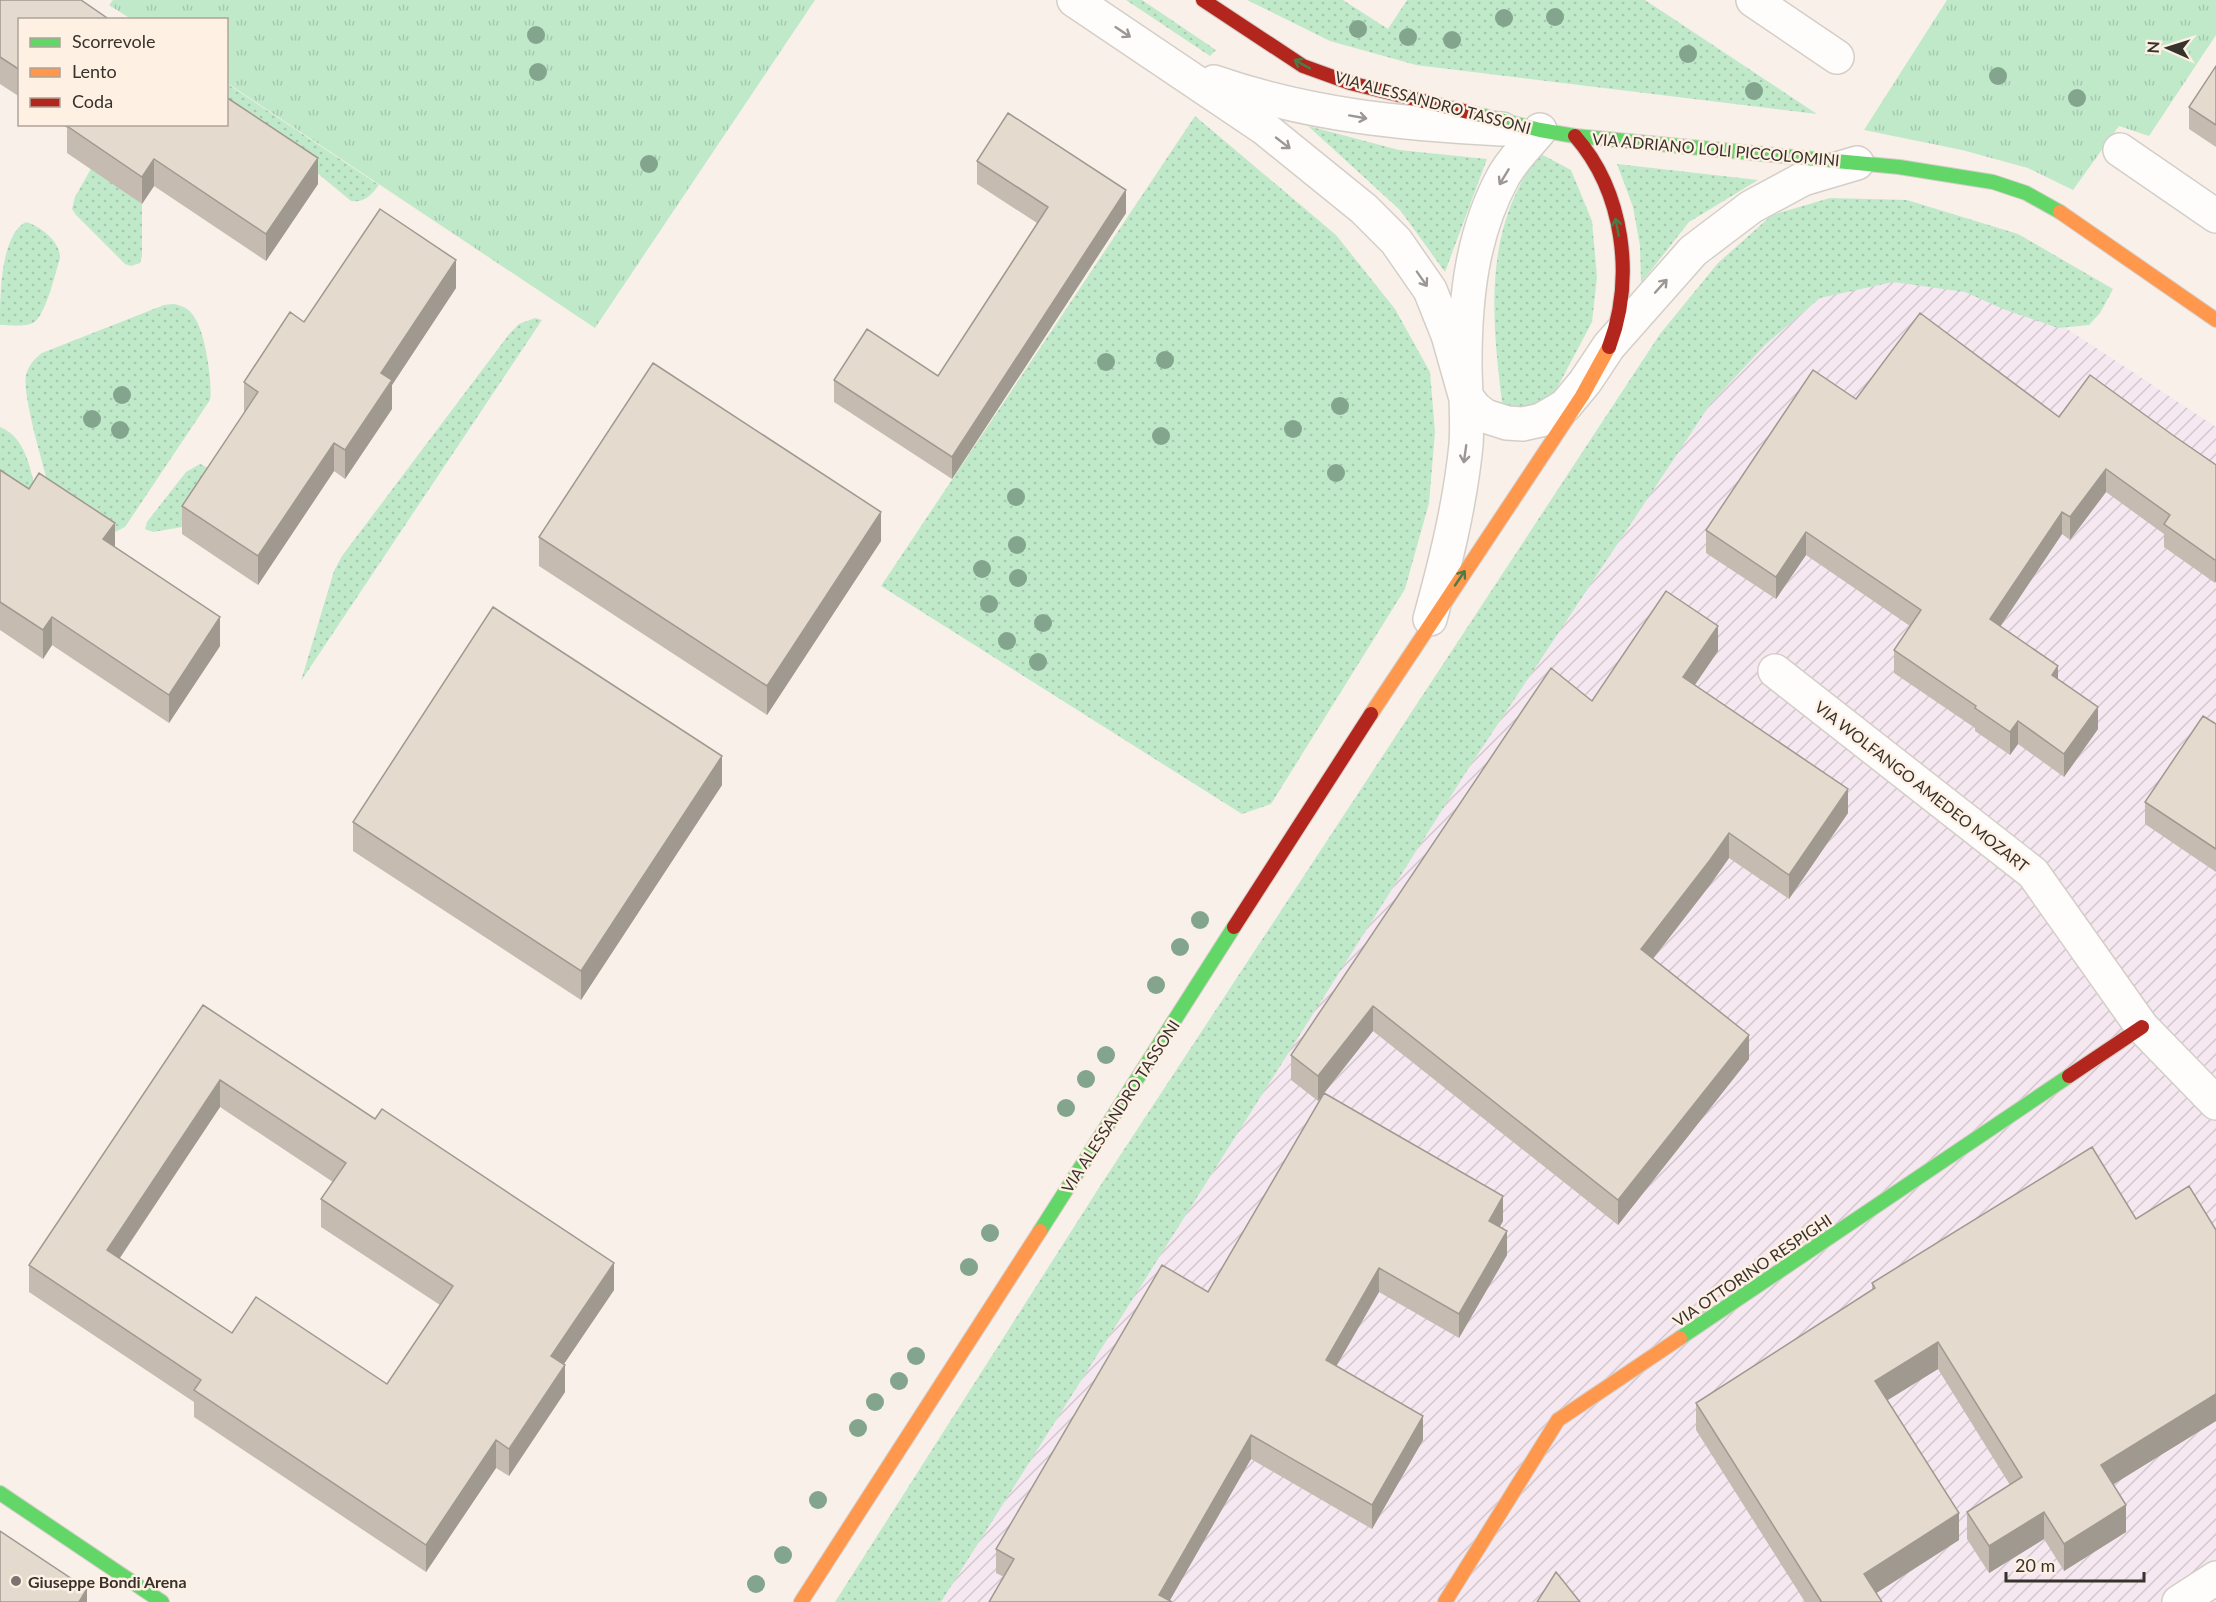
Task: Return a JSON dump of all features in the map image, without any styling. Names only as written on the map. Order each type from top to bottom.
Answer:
[{"type":"street","name":"VIA ALESSANDRO TASSONI","points":[[1074,0],[1264,128],[1364,209],[1396,242],[1430,290],[1448,334],[1466,395],[1475,408],[1485,416],[1507,423],[1523,424],[1541,420],[1556,413],[1573,397],[1609,346]]},
{"type":"street","name":"VIA ALESSANDRO TASSONI","points":[[807,1596],[1427,627],[1590,381],[1609,346],[1618,320],[1622,289],[1622,256],[1612,203],[1591,155],[1575,136],[1540,130],[1350,83],[1303,66],[1203,0]]},
{"type":"street","points":[[1753,0],[1837,57]]},
{"type":"street","name":"VIA ALESSANDRO TASSONI","points":[[1180,70],[1242,91],[1363,118],[1425,125],[1540,130]]},
{"type":"street","name":"VIA ALESSANDRO TASSONI","points":[[1427,627],[1447,557],[1466,443],[1468,297],[1474,252],[1486,213],[1504,175],[1540,130]]},
{"type":"street","name":"VIA ADRIANO LOLI PICCOLOMINI","points":[[1575,136],[1857,163],[1954,174],[1994,182],[2026,193],[2073,219],[2216,320]]},
{"type":"street","points":[[2120,150],[2216,216]]},
{"type":"street","name":"VIA ADRIANO LOLI PICCOLOMINI","points":[[1609,346],[1693,251],[1751,207],[1803,179],[1857,163]]},
{"type":"street","name":"VIA WOLFANGO AMEDEO MOZART","points":[[1775,671],[2033,873],[2142,1027],[2216,1102]]},
{"type":"street","name":"VIA OTTORINO RESPIGHI","points":[[1445,1602],[1558,1420],[2142,1027]]},
{"type":"street","points":[[0,1493],[162,1602]]},
{"type":"street","points":[[2179,1602],[2216,1578]]},
{"type":"shaded area","points":[[1926,236],[2216,427],[2216,1602],[900,1602],[1765,264]]},
{"type":"green space","points":[[113,0],[815,0],[595,328],[228,84],[228,18],[129,18],[109,5]]},
{"type":"green space","points":[[1126,0],[1142,0],[1216,50],[1210,56]]},
{"type":"green space","points":[[1247,0],[1343,0],[1388,29],[1407,0],[1645,0],[1817,114],[1416,65],[1330,41]]},
{"type":"green space","points":[[1947,0],[2216,0],[2216,35],[2149,136],[2119,126],[2073,190],[2028,168],[1962,150],[1864,130]]},
{"type":"green space","points":[[228,84],[379,185],[364,199],[351,201],[228,99]]},
{"type":"green space","points":[[1195,116],[1336,235],[1395,309],[1430,372],[1435,432],[1429,503],[1405,589],[1271,804],[1242,814],[881,586]]},
{"type":"green space","points":[[1308,126],[1399,150],[1487,159],[1445,272],[1400,210]]},
{"type":"green space","points":[[101,151],[120,188],[142,204],[142,256],[140,263],[131,266],[125,264],[72,209],[75,197]]},
{"type":"green space","points":[[1539,153],[1571,170],[1592,221],[1597,277],[1592,322],[1547,407],[1503,410],[1495,326],[1496,270],[1507,215],[1520,184]]},
{"type":"green space","points":[[1617,164],[1758,180],[1689,222],[1641,283],[1640,246],[1633,207]]},
{"type":"green space","points":[[1830,198],[1907,200],[2018,234],[2113,289],[2100,313],[2089,325],[2058,328],[2003,309],[1965,292],[1893,282],[1820,298],[1766,344],[1711,403],[1468,769],[941,1602],[835,1602],[1102,1183],[1660,334],[1718,263],[1772,215]]},
{"type":"green space","points":[[26,222],[49,236],[57,246],[60,258],[46,304],[37,319],[25,325],[0,325],[1,284],[6,253],[17,229]]},
{"type":"green space","points":[[174,304],[189,311],[199,327],[207,359],[210,400],[125,527],[113,533],[51,495],[27,400],[26,375],[32,362],[42,353],[164,305]]},
{"type":"green space","points":[[535,318],[542,320],[301,681],[334,571],[342,556],[510,333],[519,324]]},
{"type":"green space","points":[[0,427],[16,438],[21,446],[26,455],[37,493],[0,491]]},
{"type":"green space","points":[[200,464],[211,469],[188,526],[153,532],[145,529],[147,522],[186,472]]},
{"type":"building","points":[[0,0],[81,0],[107,18],[18,18],[18,69],[0,57]]},
{"type":"building","points":[[2216,66],[2216,125],[2189,107]]},
{"type":"building","points":[[228,98],[318,158],[266,234],[154,159],[142,177],[67,126],[228,126]]},
{"type":"building","points":[[1008,113],[1126,190],[952,457],[834,380],[867,329],[938,376],[1048,207],[977,161]]},
{"type":"building","points":[[380,209],[456,260],[381,373],[392,380],[345,450],[334,443],[258,556],[182,506],[258,392],[244,382],[290,312],[304,322]]},
{"type":"building","points":[[1920,313],[2059,417],[2090,375],[2216,465],[2215,560],[2164,524],[2170,515],[2106,469],[2070,517],[2062,512],[1990,619],[2058,666],[2052,675],[2098,707],[2064,754],[2018,721],[2010,732],[1894,650],[1921,610],[1806,532],[1776,577],[1706,530],[1813,370],[1856,399]]},
{"type":"building","points":[[653,363],[881,512],[767,686],[539,537]]},
{"type":"building","points":[[0,470],[29,489],[39,473],[115,523],[103,539],[220,617],[169,695],[52,617],[43,630],[0,602]]},
{"type":"building","points":[[1666,591],[1718,626],[1683,677],[1848,789],[1789,875],[1729,833],[1641,949],[1749,1035],[1618,1200],[1373,1006],[1318,1076],[1291,1055],[1551,668],[1592,701]]},
{"type":"building","points":[[493,607],[722,756],[581,971],[353,822]]},
{"type":"building","points":[[2203,716],[2216,724],[2216,849],[2145,802]]},
{"type":"building","points":[[203,1005],[375,1119],[382,1109],[614,1263],[551,1356],[565,1365],[509,1449],[496,1440],[426,1545],[194,1390],[201,1380],[29,1265]],"holes":[[[220,1080],[346,1163],[321,1199],[453,1286],[387,1384],[256,1297],[232,1333],[107,1250]]]},
{"type":"building","points":[[1324,1093],[1503,1196],[1489,1221],[1507,1231],[1459,1314],[1379,1268],[1326,1360],[1423,1416],[1372,1505],[1251,1435],[1159,1595],[1172,1602],[989,1602],[1014,1559],[996,1549],[1162,1265],[1208,1292]]},
{"type":"building","points":[[2092,1147],[2136,1219],[2189,1186],[2216,1230],[2216,1394],[2101,1465],[2126,1505],[2064,1544],[2044,1512],[1989,1546],[1967,1512],[2022,1477],[1938,1342],[1875,1381],[1959,1513],[1864,1574],[1882,1602],[1820,1602],[1696,1403],[1875,1288],[1872,1283]]},
{"type":"building","points":[[0,1531],[87,1589],[79,1602],[0,1602]]},
{"type":"building","points":[[1556,1572],[1580,1602],[1537,1602]]},
{"type":"traffic: fast","points":[[1472,113],[1575,136],[1899,167],[1993,182],[2026,193],[2060,212]]},
{"type":"traffic: fast","points":[[1040,1231],[1234,927]]},
{"type":"traffic: fast","points":[[1680,1338],[2069,1076]]},
{"type":"traffic: fast","points":[[0,1493],[162,1602]]},
{"type":"traffic: slow","points":[[2060,212],[2216,320]]},
{"type":"traffic: slow","points":[[1371,714],[1582,396],[1609,347]]},
{"type":"traffic: slow","points":[[801,1602],[1040,1231]]},
{"type":"traffic: slow","points":[[1445,1602],[1558,1420],[1680,1338]]},
{"type":"traffic: jam","points":[[1203,0],[1303,66],[1350,83],[1472,113]]},
{"type":"traffic: jam","points":[[1575,136],[1592,158],[1605,183],[1620,237],[1623,265],[1622,293],[1609,347]]},
{"type":"traffic: jam","points":[[1234,927],[1371,714]]},
{"type":"traffic: jam","points":[[2069,1076],[2142,1027]]},
{"type":"place","name":"Giuseppe Bondi Arena","points":[[16,1581]]}]
